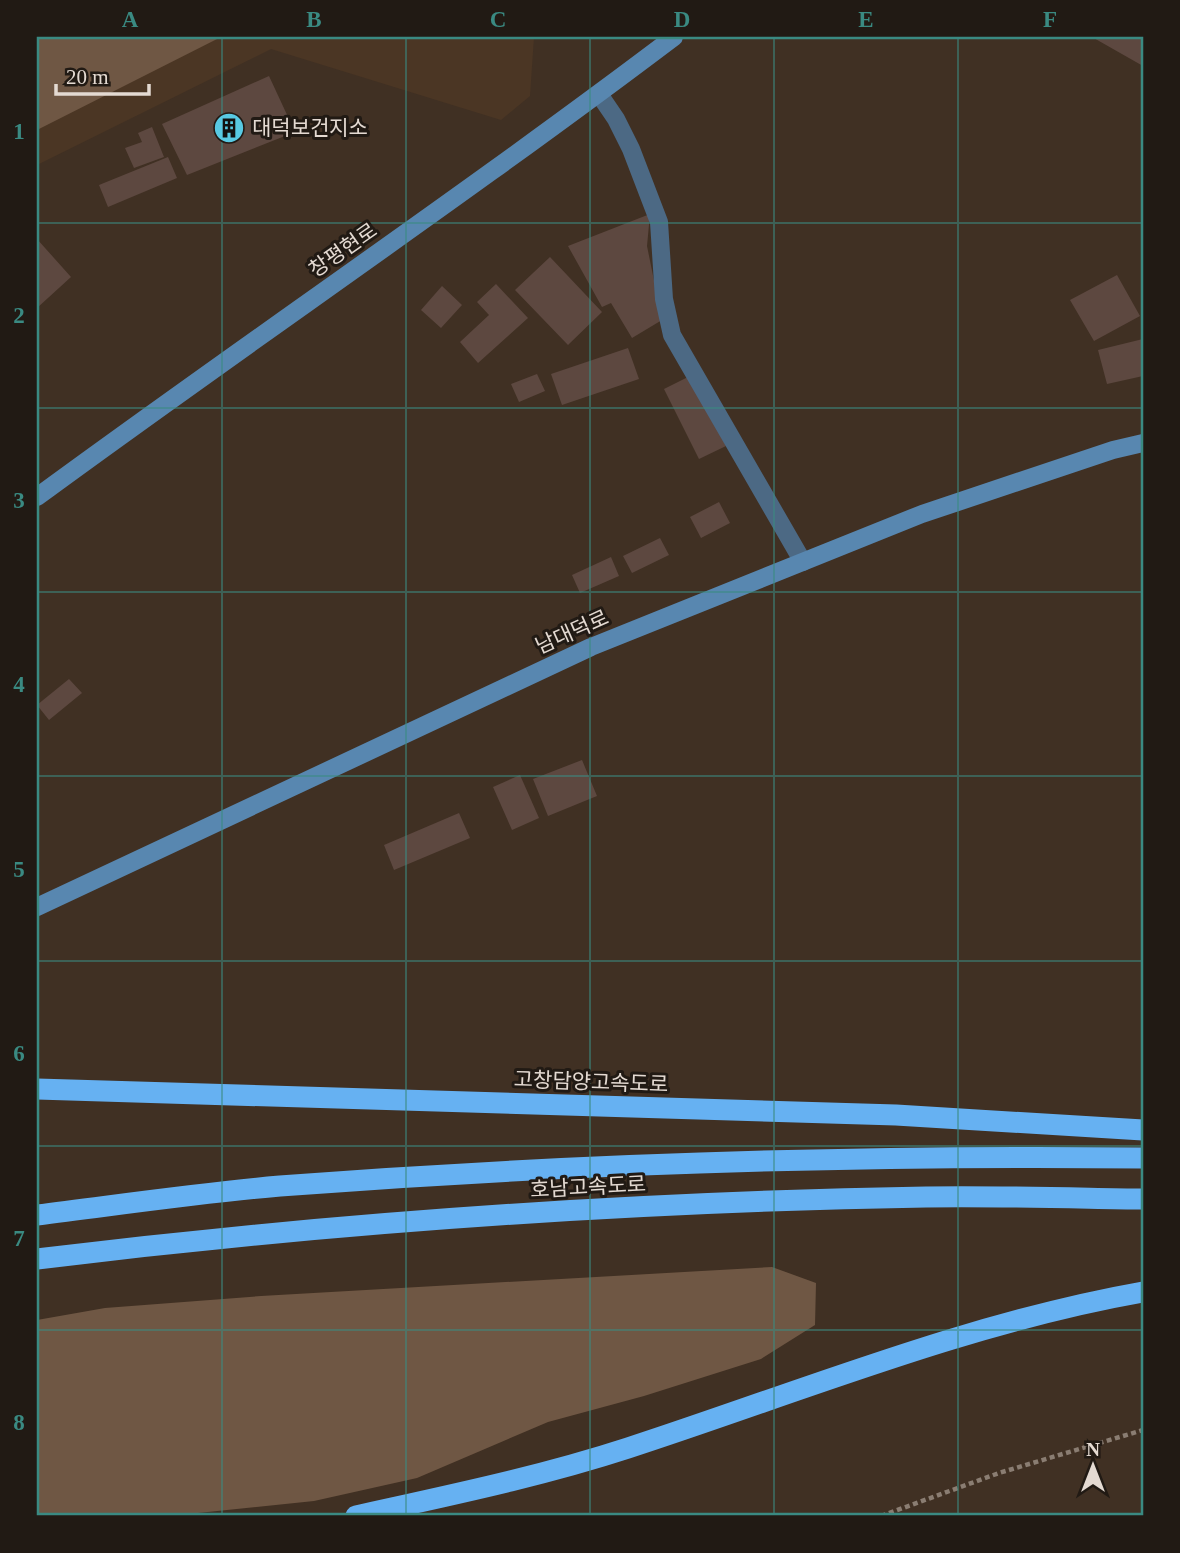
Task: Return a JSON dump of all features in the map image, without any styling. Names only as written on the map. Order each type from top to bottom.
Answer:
[{"type":"highway","name":"고창담양고속도로","points":[[37,1089],[882,1115],[1143,1130]]},
{"type":"highway","name":"호남고속도로","points":[[37,1215],[278,1186],[602,1167],[956,1156],[1143,1158]]},
{"type":"highway","name":"호남고속도로","points":[[37,1259],[231,1235],[583,1210],[926,1197],[1143,1199]]},
{"type":"highway","points":[[356,1516],[624,1450],[975,1333],[1143,1292]]},
{"type":"main road","name":"창평현로","points":[[37,497],[171,398],[503,166],[674,37]]},
{"type":"main road","name":"남대덕로","points":[[37,907],[591,647],[922,514],[1113,450],[1143,443]]},
{"type":"lane","points":[[599,94],[617,119],[659,222],[664,299],[672,335],[803,562]]},
{"type":"path","points":[[881,1516],[999,1473],[1143,1430]]},
{"type":"shaded area","points":[[37,37],[534,37],[530,96],[501,120],[271,49],[37,165]]},
{"type":"shaded area","points":[[37,37],[221,37],[37,130]]},
{"type":"shaded area","points":[[772,1267],[816,1283],[815,1325],[761,1359],[644,1396],[548,1422],[417,1478],[314,1501],[169,1516],[37,1516],[37,1320],[105,1308],[261,1296]]},
{"type":"building","points":[[1092,37],[1143,37],[1143,66]]},
{"type":"building","name":"대덕보건지소","points":[[269,76],[295,132],[187,175],[162,124]]},
{"type":"building","points":[[152,127],[164,157],[134,168],[125,148],[142,142],[138,133]]},
{"type":"building","points":[[168,157],[177,178],[108,207],[99,185]]},
{"type":"building","points":[[650,214],[647,246],[662,320],[632,338],[611,303],[602,307],[568,246]]},
{"type":"building","points":[[37,239],[71,277],[37,308]]},
{"type":"building","points":[[550,257],[602,312],[568,345],[515,290]]},
{"type":"building","points":[[1117,275],[1140,316],[1094,341],[1070,300]]},
{"type":"building","points":[[496,284],[528,318],[478,363],[460,342],[489,315],[477,302]]},
{"type":"building","points":[[442,286],[462,305],[441,328],[421,310]]},
{"type":"building","points":[[1143,339],[1143,376],[1107,384],[1098,350]]},
{"type":"building","points":[[628,348],[639,379],[562,405],[551,374]]},
{"type":"building","points":[[537,374],[545,391],[519,402],[511,384]]},
{"type":"building","points":[[690,376],[726,446],[699,459],[664,389]]},
{"type":"building","points":[[719,502],[730,523],[701,538],[690,517]]},
{"type":"building","points":[[660,538],[669,555],[632,573],[623,556]]},
{"type":"building","points":[[611,557],[619,576],[580,593],[572,575]]},
{"type":"building","points":[[69,679],[82,693],[49,720],[37,705]]},
{"type":"building","points":[[582,760],[597,796],[548,816],[533,779]]},
{"type":"building","points":[[520,775],[539,818],[512,830],[493,787]]},
{"type":"building","points":[[459,813],[470,838],[394,870],[384,845]]},
{"type":"place","name":"대덕보건지소","points":[[229,128]]}]
